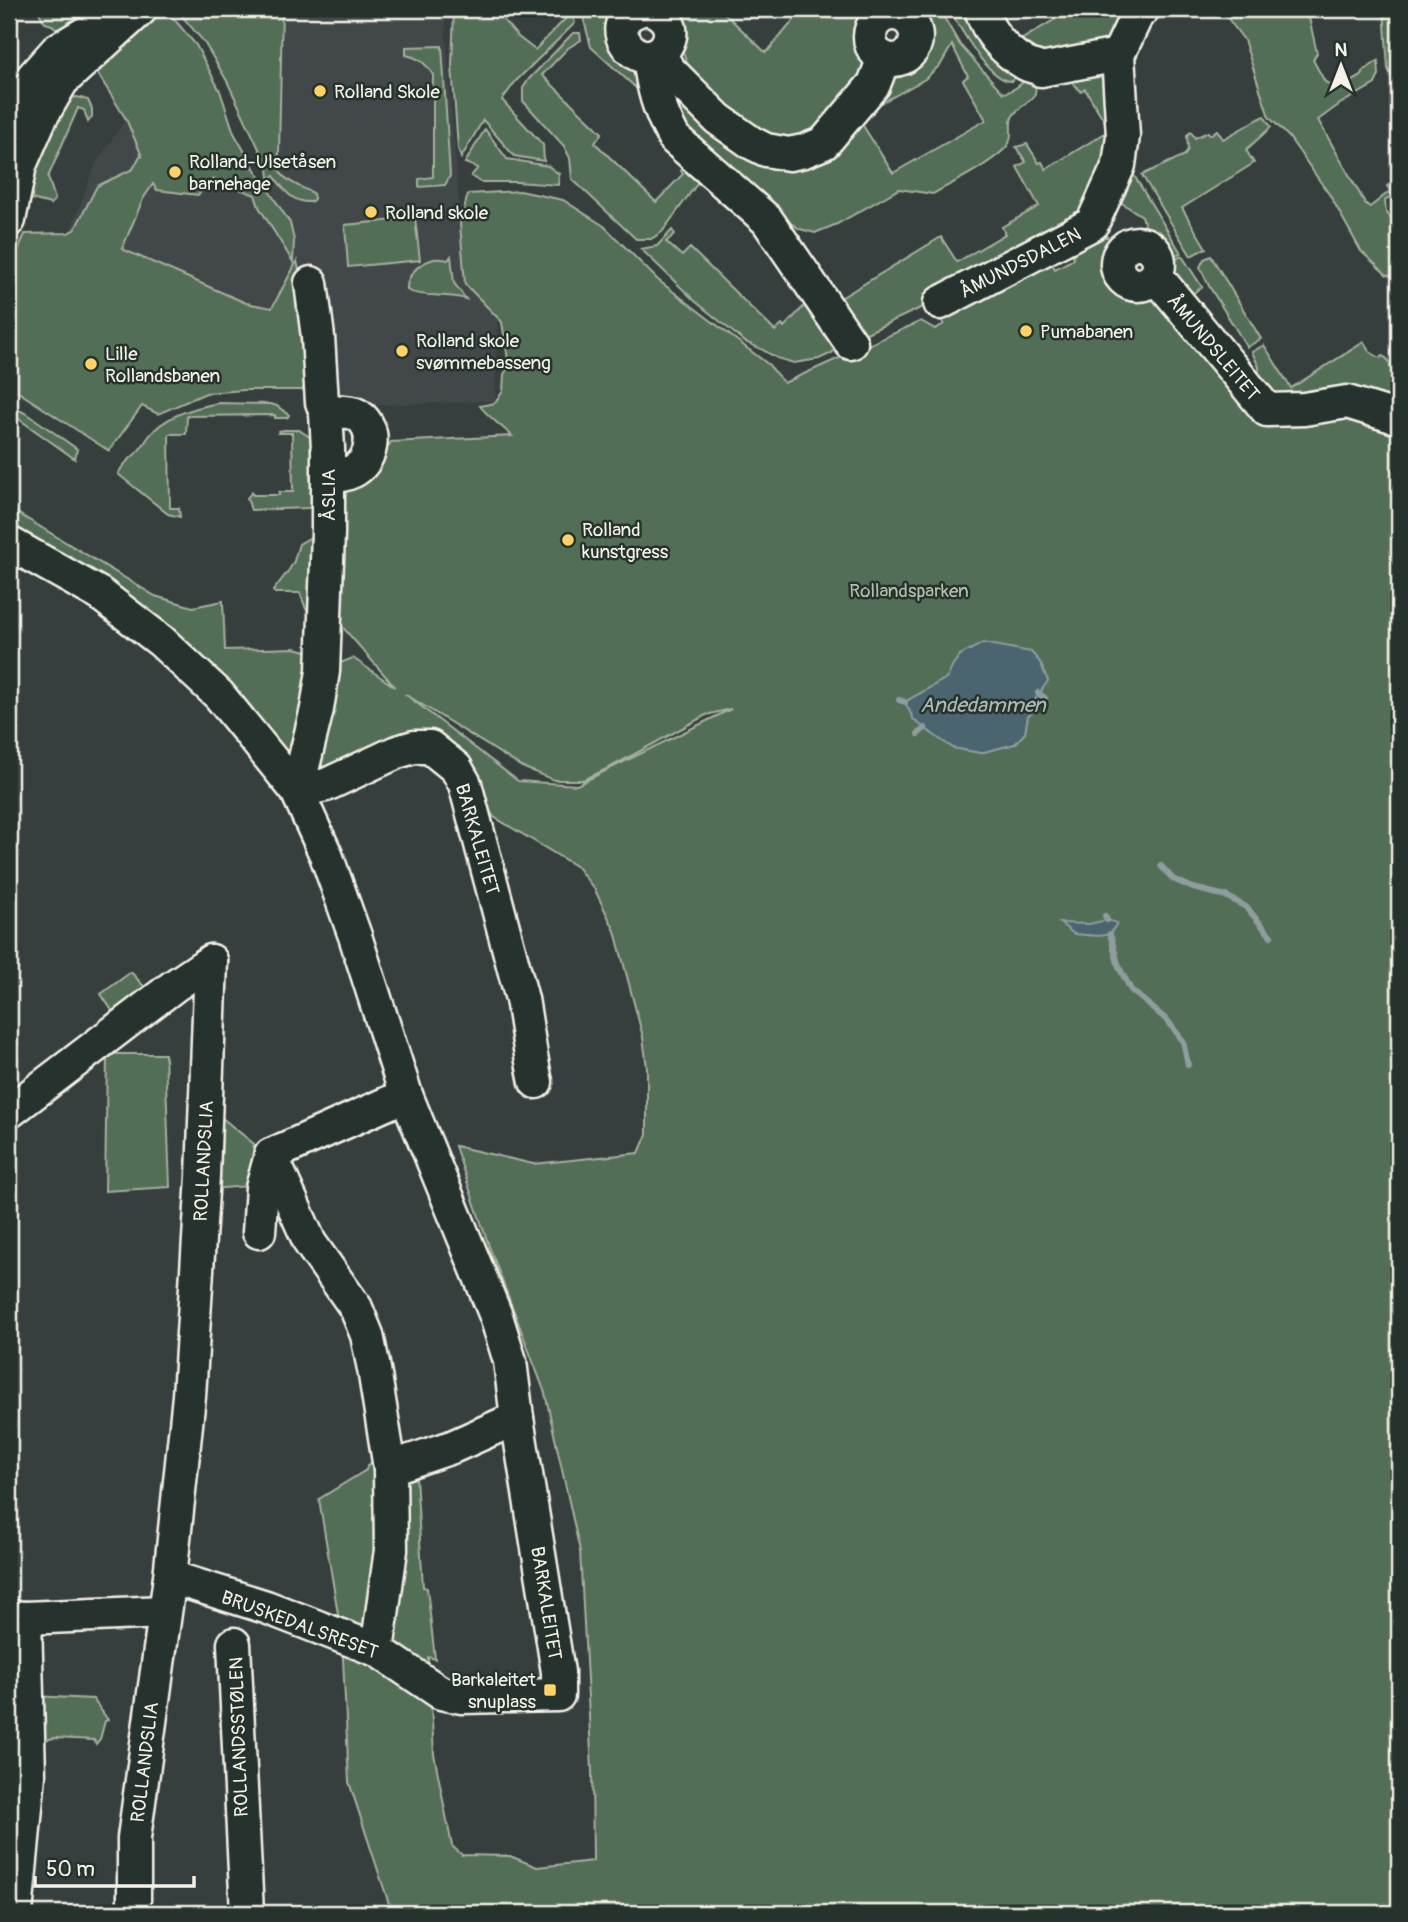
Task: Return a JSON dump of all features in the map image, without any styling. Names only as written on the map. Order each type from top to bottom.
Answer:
[{"type":"street","points":[[9,220],[20,165],[40,119],[62,81],[141,9]]},
{"type":"street","points":[[981,9],[987,27],[998,42],[1029,66],[1036,66],[1041,70],[1118,55]]},
{"type":"street","name":"ÅMUNDSDALEN","points":[[940,303],[1092,224],[1119,165],[1123,136],[1118,55],[1137,15],[1143,9]]},
{"type":"street","points":[[637,10],[622,27],[624,42],[634,53],[653,55],[718,119],[752,143],[766,150],[789,154],[824,143],[874,84],[884,58],[899,59],[911,51],[915,45],[915,30],[902,12]]},
{"type":"street","points":[[20,165],[18,141],[22,89],[57,50],[101,24]]},
{"type":"street","points":[[653,55],[654,92],[674,138],[767,220],[851,343]]},
{"type":"street","name":"ÅMUNDSLEITET","points":[[1092,224],[1133,243],[1121,250],[1118,256],[1116,263],[1120,277],[1131,285],[1138,286],[1156,276],[1267,410],[1304,409],[1347,402],[1399,418]]},
{"type":"street","name":"ÅSLIA","points":[[297,791],[317,709],[323,671],[328,478],[326,413],[321,402],[318,337],[311,283]]},
{"type":"street","points":[[326,413],[358,414],[368,425],[371,437],[368,453],[358,468],[328,478]]},
{"type":"street","name":"BARKALEITET","points":[[9,543],[100,594],[161,641],[219,695],[297,791],[326,855],[406,1095],[496,1316],[510,1361],[558,1672],[558,1695],[462,1697]]},
{"type":"street","name":"BARKALEITET","points":[[297,791],[326,785],[397,752],[414,747],[430,747],[457,768],[465,784],[522,999],[528,1032],[527,1042],[536,1082]]},
{"type":"street","name":"ROLLANDSLIA","points":[[9,1112],[174,986],[211,961],[204,1177],[189,1396],[170,1577],[134,1838],[134,1913]]},
{"type":"street","points":[[271,1155],[406,1095]]},
{"type":"street","points":[[259,1232],[262,1188],[271,1155]]},
{"type":"street","points":[[271,1155],[310,1243],[356,1308],[374,1369],[390,1468],[391,1550],[377,1650]]},
{"type":"street","points":[[390,1468],[452,1447],[517,1418]]},
{"type":"street","name":"BRUSKEDALSRESET","points":[[170,1577],[266,1607],[377,1650],[441,1693],[462,1697]]},
{"type":"street","points":[[16,1913],[18,1802],[29,1775],[17,1617],[164,1612]]},
{"type":"street","name":"ROLLANDSSTØLEN","points":[[233,1644],[247,1913]]},
{"type":"shaded area","name":"Rolland skole","points":[[273,9],[444,9],[465,284],[498,297],[495,401],[349,406],[257,337],[189,342],[184,331],[69,233],[96,163],[126,119],[88,57],[162,14],[175,20],[196,45],[220,91],[234,133],[261,180],[275,198],[269,178]]},
{"type":"green space","points":[[37,9],[95,9],[66,38],[52,25],[45,23]]},
{"type":"green space","points":[[176,9],[282,9],[279,169],[287,179],[313,193],[314,199],[311,202],[294,198],[274,176],[269,178],[268,168],[227,81],[204,42]]},
{"type":"green space","points":[[454,9],[494,9],[517,36],[535,50],[572,12],[575,23],[516,81],[502,100],[543,145],[544,161],[514,156],[483,120],[461,158],[452,66]]},
{"type":"green space","points":[[581,9],[618,9],[638,65],[643,97],[591,47]]},
{"type":"green space","points":[[678,9],[720,9],[765,52],[803,9],[828,9],[832,13],[836,9],[873,9],[860,36],[870,65],[812,134],[793,145],[762,140],[688,83],[687,63],[682,49],[670,50]]},
{"type":"green space","points":[[920,9],[939,9],[960,45],[1003,93],[1016,88],[1034,74],[1035,95],[1013,116],[1009,143],[986,164],[933,194],[899,189],[837,224],[815,233],[800,229],[779,216],[707,160],[660,91],[681,98],[729,135],[845,141],[862,124],[893,173],[986,120],[963,80],[968,76],[952,45],[941,64],[925,79],[841,130],[897,71],[921,61],[926,36],[918,12]]},
{"type":"green space","points":[[949,9],[974,9],[1022,67],[1012,81],[994,73],[985,63]]},
{"type":"green space","points":[[996,9],[1012,35],[1016,35],[1019,41],[1072,9],[1134,9],[1119,40],[1049,64],[1013,50]]},
{"type":"green space","points":[[1221,9],[1307,9],[1317,53],[1313,60],[1325,82],[1338,89],[1360,77],[1363,71],[1378,61],[1379,75],[1375,84],[1318,120],[1365,203],[1370,207],[1390,191],[1387,186],[1399,178],[1399,189],[1385,201],[1386,212],[1398,226],[1399,278],[1387,275],[1361,251],[1331,197],[1289,137],[1269,117],[1244,40]]},
{"type":"green space","points":[[1384,9],[1399,9],[1399,91],[1388,69]]},
{"type":"green space","points":[[162,14],[175,20],[196,45],[220,91],[234,133],[290,223],[294,240],[293,262],[259,207],[255,195],[214,179],[198,195],[157,190],[153,184],[143,199],[122,249],[246,303],[272,308],[297,261],[310,321],[317,373],[302,390],[206,393],[158,414],[142,406],[109,451],[9,386],[9,271],[25,234],[68,233],[75,229],[97,186],[133,169],[142,156],[126,119],[91,63],[125,30]]},
{"type":"green space","points":[[573,33],[580,33],[581,40],[568,48],[542,75],[602,133],[595,143],[656,202],[692,161],[704,174],[662,232],[651,239],[636,239],[572,179],[570,158],[564,146],[523,101],[523,88],[529,79]]},
{"type":"green space","points":[[442,46],[450,176],[445,185],[419,187],[419,179],[433,177],[433,75],[422,62],[406,55],[406,47]]},
{"type":"green space","points":[[1118,55],[1123,136],[1083,224],[970,285],[858,337],[831,304],[941,237],[957,262],[1005,234],[1002,227],[1039,206],[1017,167],[1026,162],[1016,147],[1027,144],[1046,169],[1110,130],[1085,89],[1081,92],[1070,79],[1059,83],[1054,79]]},
{"type":"green space","points":[[71,98],[88,100],[92,117],[88,122],[84,110],[78,108],[48,177],[55,199],[51,204],[31,199],[35,173],[59,118]]},
{"type":"green space","points":[[1264,116],[1271,127],[1246,150],[1254,163],[1182,208],[1206,248],[1191,256],[1142,175],[1185,155],[1188,149],[1187,135],[1191,132],[1195,138],[1208,132],[1210,135],[1217,130],[1223,139]]},
{"type":"green space","points":[[485,129],[507,159],[548,166],[559,174],[558,185],[480,182],[471,176],[478,168],[465,163]]},
{"type":"green space","points":[[1129,167],[1181,253],[1168,257],[1164,248],[1147,233],[1142,216],[1112,197]]},
{"type":"green space","name":"Rollandsparken","points":[[520,191],[563,200],[604,226],[658,280],[769,365],[784,383],[921,321],[935,329],[944,324],[936,311],[1046,253],[1055,269],[1074,259],[1071,248],[1091,235],[1107,237],[1122,243],[1113,261],[1112,273],[1117,284],[1127,291],[1158,295],[1241,388],[1362,413],[1399,426],[1399,1913],[392,1913],[349,1782],[342,1638],[319,1499],[366,1470],[385,1447],[415,1461],[423,1587],[427,1588],[435,1659],[428,1657],[434,1754],[452,1846],[462,1855],[510,1856],[537,1867],[593,1861],[592,1771],[580,1551],[545,1393],[489,1246],[455,1146],[533,1164],[639,1153],[647,1134],[647,1068],[643,1037],[615,931],[595,890],[577,867],[494,817],[434,736],[325,775],[318,753],[332,666],[353,658],[395,687],[325,607],[328,478],[372,471],[391,442],[512,436],[480,406],[495,403],[503,391],[504,374],[509,366],[502,322],[465,284],[460,224],[468,194]],"holes":[[[405,694],[522,767],[554,780],[583,780],[706,715],[731,709],[577,785],[518,781]]]},
{"type":"green space","points":[[415,218],[420,260],[348,267],[345,225]]},
{"type":"green space","points":[[672,230],[675,234],[666,242],[682,256],[690,248],[775,331],[782,325],[784,327],[811,299],[841,338],[832,353],[819,359],[794,363],[777,358],[745,342],[695,301],[641,249],[657,246]]},
{"type":"green space","points":[[451,256],[454,283],[466,299],[419,294],[407,290],[408,280],[417,268],[433,259],[448,260]]},
{"type":"green space","points":[[1182,256],[1202,287],[1189,296],[1168,274],[1169,262]]},
{"type":"green space","points":[[1211,256],[1261,339],[1247,347],[1200,267],[1204,259]]},
{"type":"green space","points":[[1364,342],[1370,352],[1380,358],[1386,358],[1390,367],[1398,373],[1397,395],[1390,400],[1283,405],[1258,375],[1259,367],[1252,352],[1264,345],[1291,388]]},
{"type":"green space","points":[[219,403],[270,404],[289,415],[287,418],[275,418],[275,415],[187,416],[186,434],[169,434],[170,508],[179,508],[180,517],[168,514],[118,474],[156,428],[191,410]]},
{"type":"green space","points":[[9,405],[29,415],[77,449],[75,459],[9,412]]},
{"type":"green space","points":[[284,430],[299,430],[316,441],[314,505],[308,508],[251,510],[247,498],[252,492],[253,495],[279,495],[279,492],[293,492],[292,433],[278,433]]},
{"type":"green space","points":[[9,508],[155,596],[193,607],[223,601],[225,650],[295,648],[306,651],[319,665],[286,755],[9,528]]},
{"type":"green space","points":[[311,537],[318,537],[310,614],[300,593],[273,591],[294,561],[299,544]]},
{"type":"green space","points":[[131,972],[148,991],[115,1015],[101,994]]},
{"type":"green space","points":[[107,1054],[165,1054],[170,1187],[105,1191]]},
{"type":"green space","points":[[216,1113],[254,1144],[248,1186],[211,1189]]},
{"type":"green space","points":[[32,1696],[93,1699],[108,1720],[105,1721],[100,1739],[96,1744],[94,1740],[55,1738],[38,1741]]},
{"type":"water","name":"Andedammen","points":[[983,643],[1031,652],[1040,662],[1048,681],[1034,701],[1034,710],[1028,716],[1025,733],[1015,744],[980,753],[953,748],[938,738],[914,720],[905,702],[948,677],[960,655]]},
{"type":"water","points":[[1107,920],[1117,923],[1110,934],[1099,936],[1074,934],[1060,923],[1089,924]]},
{"type":"waterway","points":[[1038,693],[1045,698]]},
{"type":"waterway","points":[[899,700],[905,702]]},
{"type":"waterway","points":[[918,734],[925,728]]},
{"type":"waterway","points":[[1161,866],[1173,879],[1193,888],[1226,896],[1246,907],[1271,936]]},
{"type":"waterway","points":[[1105,916],[1107,920]]},
{"type":"waterway","points":[[1110,934],[1119,967],[1131,990],[1168,1021],[1183,1041],[1188,1065]]},
{"type":"place","name":"Rolland Skole","points":[[320,91]]},
{"type":"place","name":"Rolland-Ulsetåsen barnehage","points":[[175,172]]},
{"type":"place","name":"Rolland skole","points":[[371,212]]},
{"type":"place","name":"Pumabanen","points":[[1026,331]]},
{"type":"place","name":"Rolland skole svømmebasseng","points":[[402,351]]},
{"type":"place","name":"Lille Rollandsbanen","points":[[91,364]]},
{"type":"place","name":"Rolland kunstgress","points":[[568,540]]},
{"type":"place","name":"Barkaleitet snuplass","points":[[550,1690]]}]
